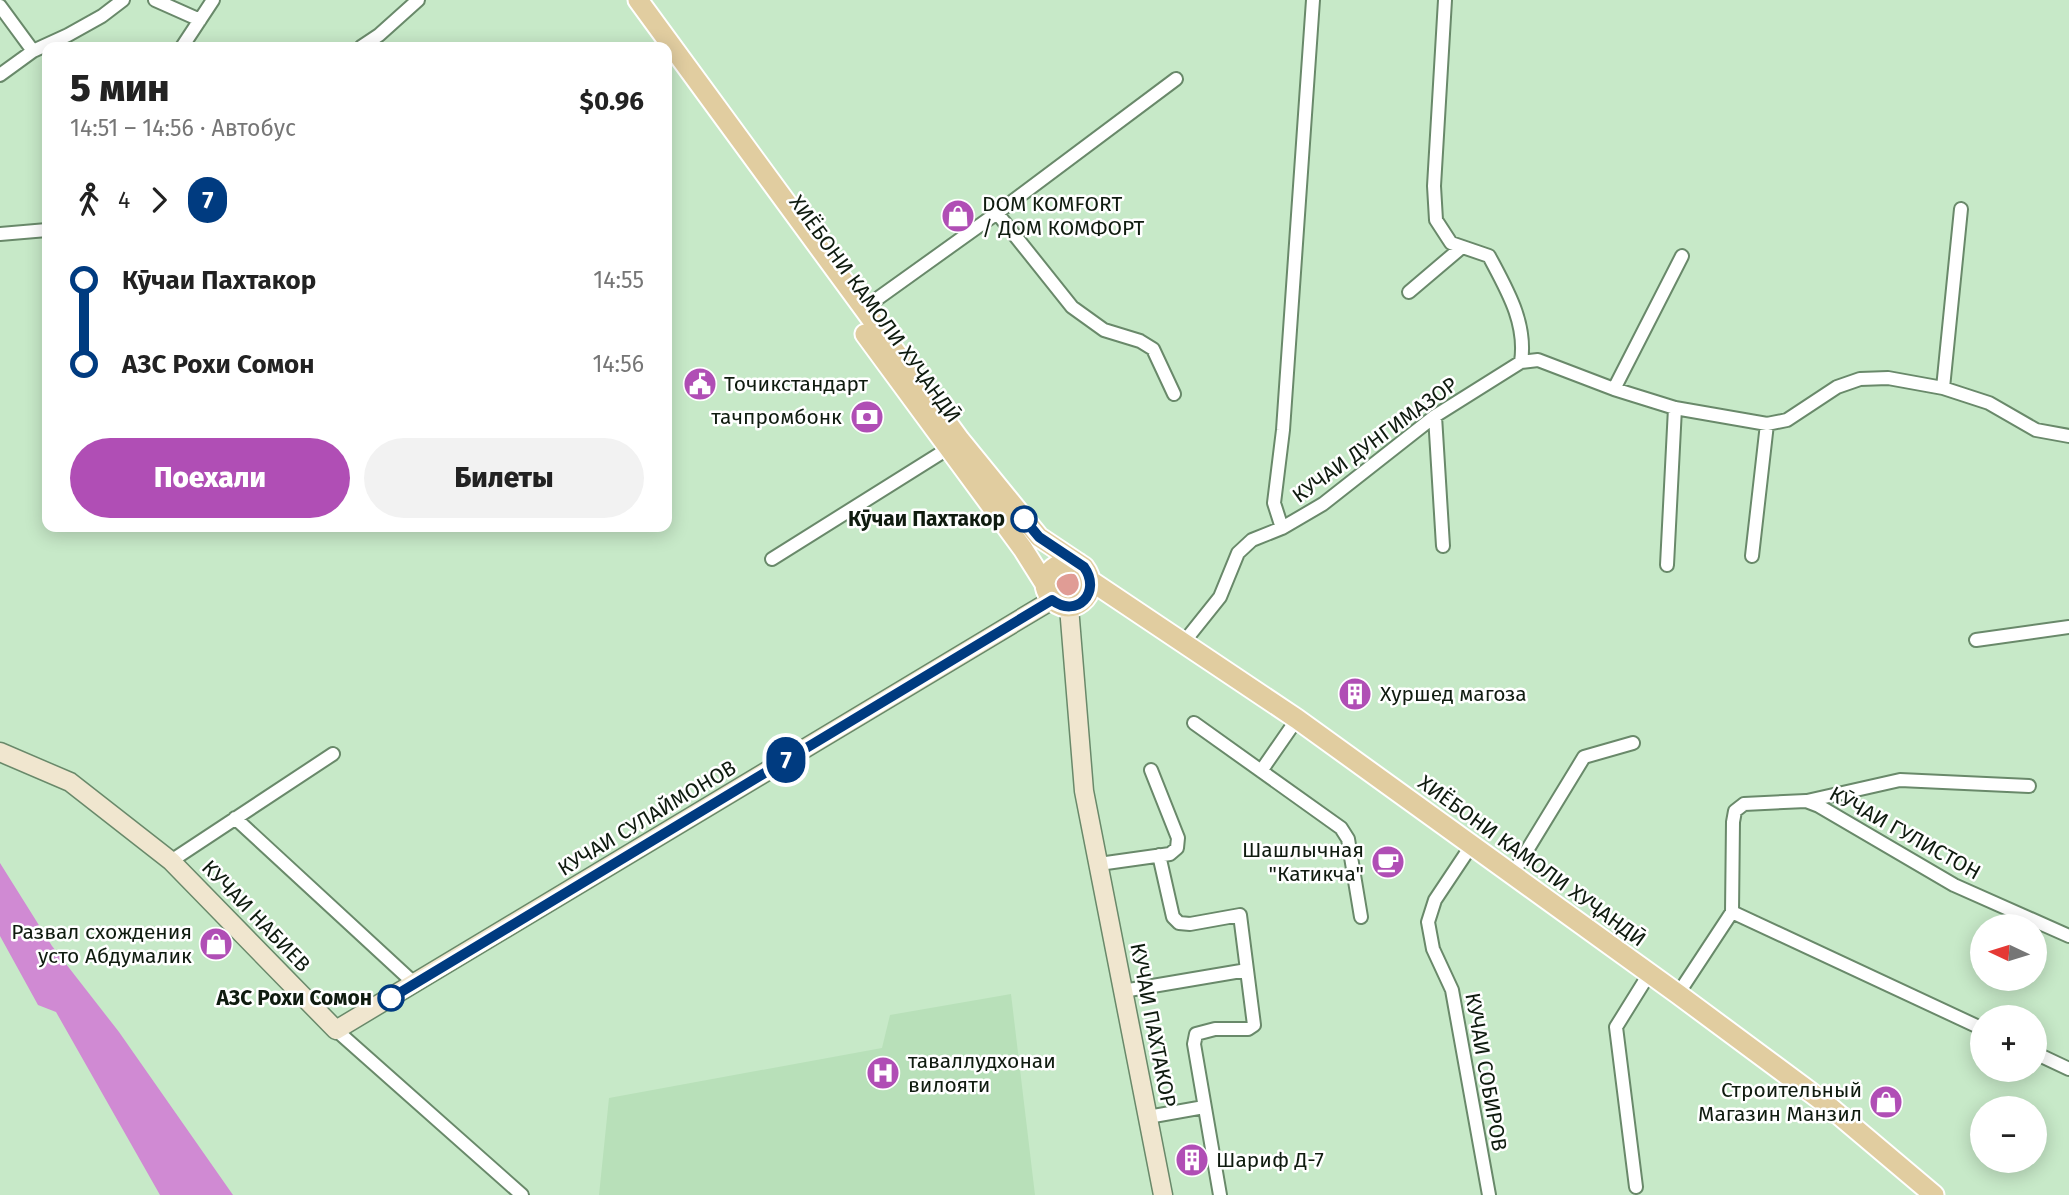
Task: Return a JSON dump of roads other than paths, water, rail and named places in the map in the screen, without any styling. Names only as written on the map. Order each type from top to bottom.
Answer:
[{"type":"main road","points":[[622,0],[653,42]]},
{"type":"main road","points":[[638,0],[669,42]]},
{"type":"main road","points":[[672,47],[863,309],[954,444],[1039,537],[1084,567],[1091,581],[1088,596],[1061,599]]},
{"type":"main road","name":"ХИЁБОНИ КАМОЛИ ХУҶАНДӢ","points":[[672,68],[954,444],[1023,549],[1061,599]]},
{"type":"main road","points":[[1077,563],[1070,561],[1055,565],[1049,570],[1061,599],[1083,609],[1128,603]]},
{"type":"main road","name":"ХИЁБОНИ КАМОЛИ ХУҶАНДӢ","points":[[1091,581],[1128,603],[1297,719],[1678,994],[1825,1103],[1934,1195]]},
{"type":"main road","name":"КУЧАИ ПАХТАКОР","points":[[1061,599],[1084,791],[1163,1195]]},
{"type":"main road","name":"КУЧАИ СУЛАЙМОНОВ","points":[[336,1030],[1061,599]]},
{"type":"main road","name":"КУЧАИ НАБИЕВ","points":[[0,752],[70,782],[171,861],[336,1030]]},
{"type":"street","points":[[51,42],[102,16],[123,0]]},
{"type":"street","points":[[155,0],[200,20]]},
{"type":"street","points":[[185,42],[213,0]]},
{"type":"street","points":[[368,42],[418,0]]},
{"type":"street","points":[[1282,528],[1274,503],[1283,430],[1313,0]]},
{"type":"street","points":[[1445,0],[1434,186],[1436,220],[1451,243],[1489,256],[1512,299],[1524,343],[1521,362],[1538,360],[1614,389],[1675,408],[1767,424],[1787,420],[1837,387],[1860,379],[1888,378],[1943,388],[1989,404],[2036,430],[2069,436]]},
{"type":"street","points":[[0,6],[33,51]]},
{"type":"street","points":[[0,75],[42,46]]},
{"type":"street","points":[[863,309],[1176,79]]},
{"type":"street","points":[[1943,388],[1961,209]]},
{"type":"street","points":[[997,213],[1072,307],[1104,330],[1140,341],[1153,349],[1174,394]]},
{"type":"street","points":[[0,234],[42,230]]},
{"type":"street","points":[[1409,292],[1462,247]]},
{"type":"street","points":[[1614,389],[1682,256]]},
{"type":"street","name":"КУЧАИ ДУНГИМАЗОР","points":[[1184,642],[1220,597],[1238,553],[1252,540],[1282,528],[1323,504],[1435,416],[1521,362]]},
{"type":"street","points":[[1667,565],[1675,408]]},
{"type":"street","points":[[1435,416],[1443,546]]},
{"type":"street","points":[[1752,556],[1767,424]]},
{"type":"street","points":[[772,559],[954,444]]},
{"type":"street","points":[[1976,640],[2069,627]]},
{"type":"street","points":[[1261,771],[1297,719]]},
{"type":"street","points":[[1194,723],[1341,828],[1348,839],[1361,917]]},
{"type":"street","points":[[1512,875],[1584,757],[1633,743]]},
{"type":"street","points":[[171,861],[334,754]]},
{"type":"street","points":[[1098,864],[1170,854],[1177,848],[1178,838],[1151,770]]},
{"type":"street","points":[[1806,802],[1900,780],[2029,786]]},
{"type":"street","name":"КӮЧАИ ГУЛИСТОН","points":[[1732,912],[1735,811],[1744,804],[1806,802],[1819,806],[1954,885],[2069,936]]},
{"type":"street","points":[[235,818],[415,984]]},
{"type":"street","name":"КУЧАИ СОБИРОВ","points":[[1471,846],[1435,900],[1428,922],[1433,949],[1452,990],[1489,1195]]},
{"type":"street","name":"КУЧАИ ПАХТАКОР","points":[[1159,855],[1173,917],[1179,923],[1190,924],[1240,915],[1254,1025],[1248,1029],[1215,1029],[1196,1034],[1194,1044],[1220,1195]]},
{"type":"street","points":[[1678,994],[1732,912],[1970,1023]]},
{"type":"street","points":[[1123,991],[1247,970]]},
{"type":"street","points":[[1636,1186],[1616,1027],[1648,974]]},
{"type":"street","name":"КУЧАИ НАБИЕВ","points":[[336,1030],[522,1195]]},
{"type":"street","points":[[2047,1059],[2069,1069]]},
{"type":"street","points":[[1148,1117],[1204,1107]]},
{"type":"place","name":"DOM KOMFORT / ДОМ КОМФОРТ","points":[[958,216]]},
{"type":"place","name":"Точикстандарт","points":[[700,384]]},
{"type":"place","name":"тачпромбонк","points":[[867,417]]},
{"type":"place","name":"Кӯчаи Пахтакор","points":[[1024,519]]},
{"type":"place","name":"Хуршед магоза","points":[[1355,694]]},
{"type":"place","name":"Шашлычная \"Катикча\"","points":[[1388,862]]},
{"type":"place","name":"Развал схождения усто Абдумалик","points":[[216,944]]},
{"type":"place","name":"АЗС Рохи Сомон","points":[[391,998]]},
{"type":"place","name":"таваллудхонаи вилояти","points":[[883,1073]]},
{"type":"place","name":"Строительный Магазин Манзил","points":[[1886,1102]]},
{"type":"place","name":"Шариф Д-7","points":[[1192,1160]]}]
